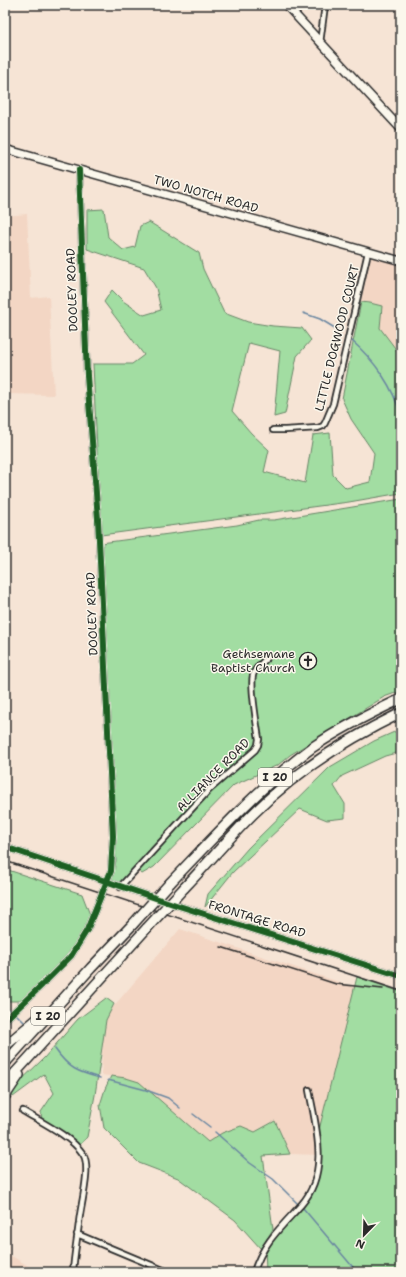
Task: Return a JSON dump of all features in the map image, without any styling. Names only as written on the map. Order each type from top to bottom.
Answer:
[{"type":"highway","name":"I 20","points":[[5,1063],[90,968],[264,786],[315,746],[354,721],[401,699]]},
{"type":"highway","name":"I 20","points":[[5,1084],[253,814],[287,784],[320,759],[343,744],[401,713]]},
{"type":"highway","points":[[5,1046],[35,1021],[90,968]]},
{"type":"highway","points":[[5,1096],[38,1049]]},
{"type":"street","points":[[286,5],[401,129]]},
{"type":"street","points":[[320,42],[325,5]]},
{"type":"street","name":"TWO NOTCH ROAD","points":[[5,149],[401,261]]},
{"type":"street","name":"DOOLEY ROAD","points":[[5,1020],[42,985],[74,951],[92,920],[112,866],[113,830],[98,519],[87,383],[79,170]]},
{"type":"street","name":"LITTLE DOGWOOD COURT","points":[[273,430],[318,428],[323,426],[327,421],[332,410],[338,387],[368,252]]},
{"type":"street","name":"ALLIANCE ROAD","points":[[120,887],[209,790],[255,750],[260,739],[253,688],[253,676],[255,670],[267,658]]},
{"type":"street","name":"FRONTAGE ROAD","points":[[5,847],[120,887],[401,976]]},
{"type":"street","points":[[254,1272],[258,1259],[265,1246],[276,1231],[302,1205],[307,1197],[317,1171],[319,1162],[318,1134],[309,1090]]},
{"type":"street","points":[[24,1111],[66,1138],[85,1158],[85,1185],[77,1234],[73,1272]]},
{"type":"street","points":[[77,1234],[168,1272]]},
{"type":"shaded area","points":[[27,214],[31,298],[49,296],[54,395],[5,394],[5,216]]},
{"type":"shaded area","points":[[371,256],[401,264],[401,354],[380,328],[382,306],[361,302]]},
{"type":"shaded area","points":[[180,929],[360,989],[321,1155],[290,1154],[275,1121],[255,1132],[222,1133],[208,1142],[139,1082],[126,1078],[101,1075],[103,1038],[107,1014]]},
{"type":"shaded area","points":[[5,1252],[38,1272],[5,1272]]},
{"type":"green space","points":[[104,209],[108,237],[123,250],[135,247],[140,226],[149,222],[199,253],[203,269],[224,313],[248,322],[273,326],[302,328],[311,340],[297,356],[285,414],[274,417],[280,351],[249,343],[232,411],[251,433],[269,450],[264,472],[305,483],[313,435],[330,433],[333,475],[346,488],[370,482],[374,453],[351,419],[342,399],[361,302],[382,306],[380,328],[401,354],[401,493],[349,502],[101,535],[93,364],[132,364],[144,355],[104,302],[112,290],[123,301],[144,315],[161,310],[156,288],[144,268],[87,249],[87,210]]},
{"type":"green space","points":[[401,499],[401,691],[384,697],[290,755],[278,765],[234,785],[154,867],[142,874],[135,868],[120,884],[111,881],[116,861],[101,543],[237,525],[259,520],[274,520]]},
{"type":"green space","points":[[401,729],[401,754],[400,752],[385,756],[342,776],[334,786],[345,804],[345,818],[327,820],[300,809],[233,872],[205,907],[208,894],[248,848],[330,767],[374,741]]},
{"type":"green space","points":[[5,869],[82,894],[92,920],[74,951],[24,1001],[5,1001]]},
{"type":"green space","points":[[357,977],[401,992],[401,1272],[266,1272],[265,1246],[307,1197],[317,1171],[318,1134]]},
{"type":"green space","points":[[106,998],[114,1004],[106,1020],[87,1137],[77,1148],[42,1122],[41,1112],[54,1093],[44,1074],[13,1097],[10,1091],[44,1058],[78,1019]]},
{"type":"green space","points":[[111,1076],[139,1082],[208,1142],[222,1133],[241,1126],[255,1132],[275,1121],[290,1154],[263,1156],[273,1229],[261,1249],[235,1220],[178,1178],[139,1163],[104,1128],[100,1105]]},
{"type":"waterway","points":[[303,313],[320,319],[338,330]]},
{"type":"waterway","points":[[351,340],[368,356],[382,375],[398,406],[401,417]]},
{"type":"waterway","points":[[5,1008],[12,1011]]},
{"type":"waterway","points":[[17,1015],[26,1024]]},
{"type":"waterway","points":[[55,1049],[74,1069],[100,1078]]},
{"type":"waterway","points":[[108,1080],[146,1090],[168,1098],[180,1108]]},
{"type":"waterway","points":[[193,1114],[210,1127]]},
{"type":"waterway","points":[[215,1132],[250,1163],[273,1179],[297,1203]]},
{"type":"waterway","points":[[303,1208],[357,1272]]},
{"type":"railway","points":[[5,861],[401,991]]},
{"type":"railway","points":[[221,947],[336,984],[383,989]]},
{"type":"cycle path","points":[[5,1020],[71,956],[87,930],[111,871],[113,836],[98,519],[87,376],[79,170]]},
{"type":"cycle path","points":[[5,847],[179,906],[401,976]]},
{"type":"place","name":"Gethsemane Baptist Church","points":[[308,661]]}]
